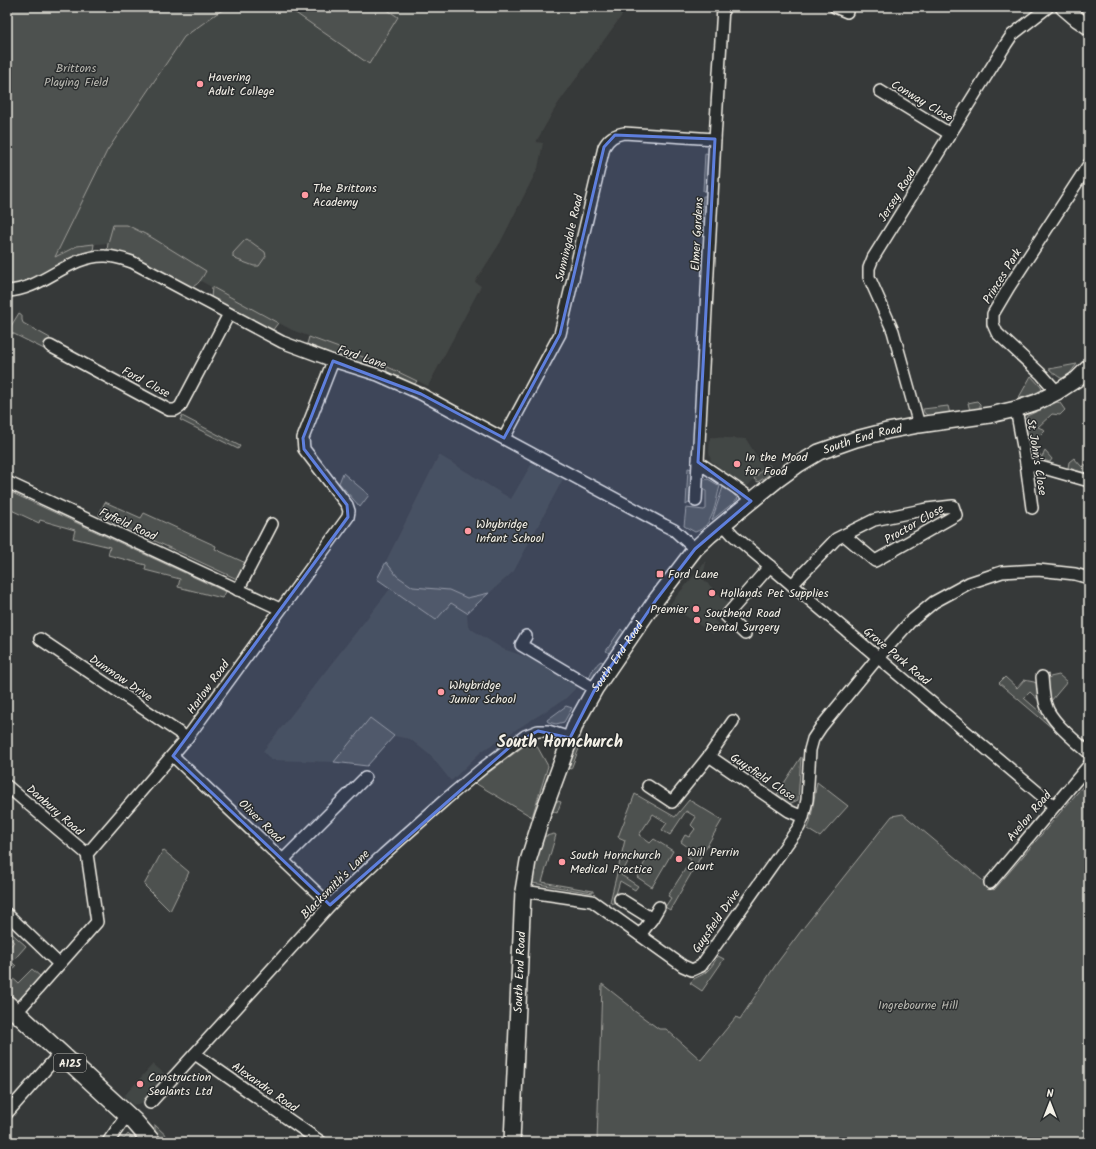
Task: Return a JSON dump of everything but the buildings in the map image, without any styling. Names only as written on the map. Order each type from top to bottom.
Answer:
[{"type":"main road","name":"A125","points":[[11,1008],[127,1115],[152,1142]]},
{"type":"street","name":"Elmer Gardens","points":[[696,501],[723,7]]},
{"type":"street","points":[[835,7],[847,12]]},
{"type":"street","name":"Jersey Road","points":[[919,425],[893,331],[870,277],[869,268],[873,258],[1012,35],[1048,7]]},
{"type":"street","points":[[1064,7],[1076,19],[1089,27]]},
{"type":"street","name":"Conway Close","points":[[880,91],[950,134]]},
{"type":"street","name":"Sunningdale Road","points":[[504,438],[560,334],[604,147],[608,139],[615,135],[624,133],[715,139]]},
{"type":"street","name":"Princes Park","points":[[1057,392],[1042,374],[997,333],[993,324],[993,314],[1089,164]]},
{"type":"street","name":"Ford Lane","points":[[7,292],[32,286],[79,261],[93,256],[118,257],[132,262],[282,342],[333,361],[378,375],[421,394],[674,530],[695,549]]},
{"type":"street","name":"Ford Close","points":[[50,346],[169,410],[175,410],[180,407],[229,314]]},
{"type":"street","name":"Harlow Road","points":[[87,854],[187,738],[348,517],[349,511],[347,505],[304,449],[303,438],[333,361]]},
{"type":"street","name":"South End Road","points":[[512,1142],[523,891],[528,861],[552,785],[576,723],[595,690],[656,600],[695,549],[777,480],[819,452],[856,439],[919,425],[990,415],[1016,409],[1037,402],[1057,392],[1077,379],[1089,367]]},
{"type":"street","name":"St John's Close","points":[[1016,409],[1026,463],[1032,508]]},
{"type":"street","points":[[698,462],[745,494],[751,501]]},
{"type":"street","points":[[1026,463],[1089,481]]},
{"type":"street","name":"Fyfield Road","points":[[7,482],[280,609]]},
{"type":"street","name":"Proctor Close","points":[[792,585],[836,540],[844,535],[874,520],[927,509],[953,506],[956,515],[876,562],[844,535]]},
{"type":"street","points":[[238,590],[272,524]]},
{"type":"street","name":"Grove Park Road","points":[[724,525],[733,535],[1054,806]]},
{"type":"street","points":[[746,634],[726,616],[770,566]]},
{"type":"street","name":"Guysfield Drive","points":[[523,891],[592,901],[683,966],[692,970],[700,966],[798,827],[803,817],[807,800],[810,750],[813,739],[821,727],[878,658],[910,622],[934,602],[968,584],[1002,572],[1038,570],[1074,574],[1089,578]]},
{"type":"street","points":[[526,636],[521,645],[595,690]]},
{"type":"street","name":"Dunmow Drive","points":[[40,639],[187,738]]},
{"type":"street","points":[[1042,677],[1046,706],[1069,735],[1089,753]]},
{"type":"street","points":[[648,786],[672,802],[709,756],[733,721]]},
{"type":"street","name":"Blacksmith's Lane","points":[[150,1103],[330,905],[390,849],[473,777],[525,736],[538,731],[548,731],[570,738]]},
{"type":"street","name":"Oliver Road","points":[[173,756],[330,905]]},
{"type":"street","name":"Guysfield Close","points":[[709,756],[789,811],[803,817]]},
{"type":"street","name":"Avelon Road","points":[[990,883],[1089,765]]},
{"type":"street","points":[[283,860],[365,778]]},
{"type":"street","name":"Danbury Road","points":[[7,786],[87,854]]},
{"type":"street","points":[[11,1008],[59,964],[97,922],[87,854]]},
{"type":"street","points":[[620,899],[652,919]]},
{"type":"street","points":[[640,935],[659,907]]},
{"type":"street","points":[[7,914],[59,964]]},
{"type":"street","points":[[7,1113],[60,1053]]},
{"type":"street","name":"Alexandra Road","points":[[195,1054],[321,1142]]},
{"type":"street","points":[[108,1142],[127,1115]]},
{"type":"highlighted area","points":[[615,135],[715,139],[698,462],[751,501],[695,549],[656,600],[594,691],[570,738],[538,731],[512,745],[330,905],[173,756],[348,517],[347,505],[304,449],[303,438],[333,361],[421,394],[504,438],[560,334],[604,147]]},
{"type":"shaded area","name":"The Brittons Academy","points":[[228,7],[628,7],[557,105],[536,142],[543,143],[538,168],[500,243],[475,282],[481,286],[428,386],[390,367],[292,330],[154,256],[127,246],[108,243],[77,246],[55,258],[107,151],[184,37]]},
{"type":"shaded area","points":[[710,437],[746,439],[764,468],[746,488],[711,461],[709,453]]},
{"type":"shaded area","name":"Whybridge Junior School","points":[[439,455],[511,499],[532,463],[563,479],[514,571],[467,613],[468,627],[503,649],[538,661],[579,685],[565,699],[482,751],[451,781],[431,756],[410,739],[394,736],[370,718],[334,762],[271,760],[263,751],[390,589],[377,579]]},
{"type":"shaded area","points":[[707,560],[702,578],[728,603],[713,619],[720,626],[713,634],[669,605]]},
{"type":"shaded area","points":[[153,1064],[166,1075],[142,1103],[133,1105],[124,1096]]},
{"type":"green space","name":"Brittons Playing Field","points":[[7,7],[228,7],[184,37],[107,151],[55,257],[77,246],[94,244],[93,251],[68,260],[26,282],[7,285]]},
{"type":"green space","points":[[287,7],[383,7],[398,17],[369,64]]},
{"type":"green space","points":[[705,153],[710,154],[708,192],[703,191]]},
{"type":"green space","points":[[703,196],[708,196],[707,222],[702,222]]},
{"type":"green space","points":[[113,225],[127,225],[151,237],[206,271],[197,284],[189,287],[107,251]]},
{"type":"green space","points":[[247,239],[265,252],[266,256],[259,266],[254,266],[233,257],[233,253]]},
{"type":"green space","points":[[212,287],[278,323],[272,331],[211,298]]},
{"type":"green space","points":[[19,313],[22,315],[23,323],[50,338],[44,349],[8,331]]},
{"type":"green space","points":[[309,337],[374,361],[369,366],[364,366],[307,344]]},
{"type":"green space","points":[[1077,364],[1070,374],[1064,378],[1059,377],[1049,369]]},
{"type":"green space","points":[[386,366],[417,381],[414,385],[387,372]]},
{"type":"green space","points":[[1031,376],[1042,390],[1018,399]]},
{"type":"green space","points":[[977,401],[980,404],[980,409],[970,411],[968,403]]},
{"type":"green space","points":[[1057,402],[1060,403],[1065,410],[1060,415],[1052,414],[1038,427],[1045,430],[1038,437],[1034,448],[1042,457],[1045,451],[1052,459],[1050,462],[1031,457],[1025,421],[1027,416]]},
{"type":"green space","points":[[948,406],[950,414],[938,416],[927,415],[924,413],[923,409]]},
{"type":"green space","points":[[182,416],[240,446],[238,449],[180,420]]},
{"type":"green space","points":[[1074,458],[1082,467],[1084,464],[1089,467],[1089,474],[1068,468],[1069,462]]},
{"type":"green space","points":[[769,465],[773,472],[758,482],[754,479],[764,468]]},
{"type":"green space","points":[[688,468],[692,469],[690,502],[686,505]]},
{"type":"green space","points":[[343,473],[369,495],[360,507],[339,483]]},
{"type":"green space","points":[[708,479],[720,486],[710,519],[706,525],[695,532],[684,526],[686,508],[706,509],[706,491],[701,488],[701,484]]},
{"type":"green space","points":[[723,487],[738,499],[712,520]]},
{"type":"green space","points":[[7,491],[226,592],[222,598],[178,587],[180,579],[145,570],[146,565],[108,555],[110,547],[73,538],[75,530],[40,520],[39,523],[7,508]]},
{"type":"green space","points":[[105,502],[141,518],[144,513],[216,546],[215,549],[248,564],[239,580],[99,515]]},
{"type":"green space","points":[[386,562],[397,576],[413,587],[449,590],[467,598],[489,593],[467,613],[451,603],[436,620],[377,579]]},
{"type":"green space","points":[[621,629],[625,634],[611,654],[606,651]]},
{"type":"green space","points":[[601,661],[603,662],[603,666],[592,683],[589,681],[590,675]]},
{"type":"green space","points":[[1059,675],[1067,682],[1051,701],[1049,699],[1046,682],[1050,677]]},
{"type":"green space","points":[[1005,677],[1017,688],[1024,680],[1038,684],[1042,703],[1030,692],[1024,698],[1048,719],[1085,756],[999,683]]},
{"type":"green space","points":[[566,706],[572,708],[564,722],[556,724],[548,722],[547,720]]},
{"type":"green space","points":[[370,718],[394,736],[367,766],[334,762]]},
{"type":"green space","points":[[533,739],[548,766],[532,817],[475,783]]},
{"type":"green space","points":[[573,744],[580,746],[571,769],[565,767]]},
{"type":"green space","points":[[801,757],[798,800],[789,804],[777,794]]},
{"type":"green space","name":"Ingrebourne Hill","points":[[1089,779],[1089,1142],[597,1142],[602,984],[659,1029],[666,1029],[701,1060],[736,1017],[740,1019],[777,963],[892,816],[903,814],[994,890]]},
{"type":"green space","points":[[817,782],[848,806],[820,837],[807,829],[810,823]]},
{"type":"green space","points":[[635,794],[675,817],[689,800],[722,820],[670,910],[665,907],[671,898],[668,896],[691,860],[687,857],[692,850],[681,842],[685,835],[689,837],[695,829],[691,825],[696,817],[686,811],[670,835],[662,830],[667,823],[653,814],[639,835],[650,843],[654,839],[673,851],[652,887],[637,877],[646,860],[637,854],[632,862],[629,860],[621,875],[638,886],[635,890],[620,881],[613,904],[610,902],[625,840],[618,837]]},
{"type":"green space","points":[[554,800],[561,802],[557,813],[550,810]]},
{"type":"green space","points":[[554,834],[556,835],[542,882],[593,891],[593,893],[532,883],[532,870],[542,837]]},
{"type":"green space","points":[[163,850],[189,872],[170,911],[144,885]]},
{"type":"green space","points":[[7,929],[26,946],[12,962],[16,966],[9,975],[18,983],[32,969],[41,977],[21,999],[17,1000],[12,999],[7,995],[7,950],[14,942],[7,936]]},
{"type":"green space","points":[[718,956],[724,959],[702,991],[690,983],[693,979],[704,974]]},
{"type":"green space","points":[[155,1125],[173,1142],[161,1142],[155,1135]]},
{"type":"green space","points":[[128,1134],[137,1142],[115,1142],[120,1136],[124,1139]]},
{"type":"place","name":"Havering Adult College","points":[[200,84]]},
{"type":"place","name":"The Brittons Academy","points":[[305,195]]},
{"type":"place","name":"In the Mood for Food","points":[[737,464]]},
{"type":"place","name":"Whybridge Infant School","points":[[468,531]]},
{"type":"place","name":"Ford Lane","points":[[660,574]]},
{"type":"place","name":"Hollands Pet Supplies","points":[[712,593]]},
{"type":"place","name":"Premier","points":[[696,609]]},
{"type":"place","name":"Southend Road Dental Surgery","points":[[697,620]]},
{"type":"place","name":"Whybridge Junior School","points":[[441,692]]},
{"type":"place","name":"Will Perrin Court","points":[[679,859]]},
{"type":"place","name":"South Hornchurch Medical Practice","points":[[562,862]]},
{"type":"place","name":"Construction Sealants Ltd","points":[[140,1084]]},
{"type":"district","name":"South Hornchurch","points":[[560,741]]}]
